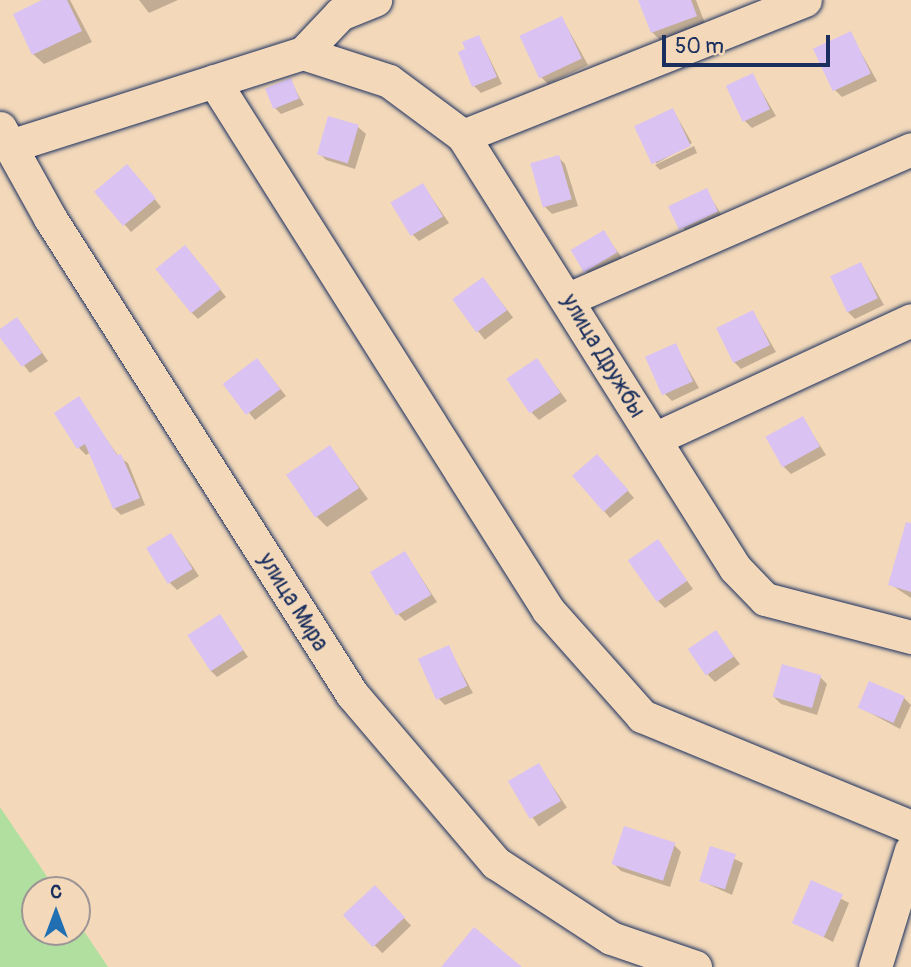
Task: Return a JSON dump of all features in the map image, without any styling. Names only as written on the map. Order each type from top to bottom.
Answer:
[{"type":"street","points":[[6,137],[214,81],[303,53],[341,14],[375,0]]},
{"type":"street","points":[[463,136],[805,0]]},
{"type":"street","name":"улица Дружбы","points":[[303,53],[389,81],[463,136],[735,568],[765,599],[911,637]]},
{"type":"street","points":[[214,81],[548,610],[642,716],[911,827]]},
{"type":"street","name":"улица Мира","points":[[6,137],[50,218],[352,694],[496,863],[611,938],[695,967]]},
{"type":"street","points":[[568,299],[911,149]]},
{"type":"street","points":[[654,439],[911,320]]},
{"type":"street","points":[[875,967],[911,850]]},
{"type":"green space","points":[[0,807],[47,876],[21,876],[21,946],[91,946],[91,942],[108,967],[0,967]]},
{"type":"building","points":[[42,0],[67,0],[82,31],[32,55],[13,14]]},
{"type":"building","points":[[638,0],[691,0],[697,16],[651,33]]},
{"type":"building","points":[[562,16],[582,59],[539,78],[519,36]]},
{"type":"building","points":[[851,31],[871,74],[833,91],[813,49]]},
{"type":"building","points":[[479,35],[497,77],[472,87],[458,52],[465,49],[462,42]]},
{"type":"building","points":[[753,73],[770,109],[743,122],[726,86]]},
{"type":"building","points":[[291,78],[299,98],[273,109],[265,88]]},
{"type":"building","points":[[673,108],[691,146],[652,164],[634,126]]},
{"type":"building","points":[[328,116],[359,125],[348,163],[317,154]]},
{"type":"building","points":[[559,155],[572,199],[543,207],[530,163]]},
{"type":"building","points":[[127,164],[156,198],[123,226],[94,192]]},
{"type":"building","points":[[423,183],[443,216],[411,236],[390,203]]},
{"type":"building","points":[[707,188],[718,212],[679,230],[668,206]]},
{"type":"building","points":[[604,230],[617,252],[584,272],[571,250]]},
{"type":"building","points":[[185,245],[221,289],[191,313],[155,269]]},
{"type":"building","points":[[861,262],[878,298],[847,313],[830,276]]},
{"type":"building","points":[[483,277],[507,310],[476,333],[452,299]]},
{"type":"building","points":[[753,310],[770,345],[733,363],[716,328]]},
{"type":"building","points":[[17,317],[42,353],[22,367],[0,338],[0,329]]},
{"type":"building","points":[[676,343],[693,381],[662,395],[645,357]]},
{"type":"building","points":[[257,358],[280,389],[246,415],[223,384]]},
{"type":"building","points":[[537,358],[560,393],[530,414],[506,379]]},
{"type":"building","points":[[79,396],[117,455],[121,454],[140,498],[113,509],[85,444],[77,449],[54,413]]},
{"type":"building","points":[[803,416],[820,447],[782,467],[765,437]]},
{"type":"building","points":[[330,445],[359,488],[315,518],[286,475]]},
{"type":"building","points":[[597,454],[628,490],[604,512],[572,476]]},
{"type":"building","points":[[906,522],[911,523],[911,592],[888,585]]},
{"type":"building","points":[[171,533],[193,569],[168,584],[146,548]]},
{"type":"building","points":[[658,539],[687,581],[657,602],[628,560]]},
{"type":"building","points":[[405,551],[431,595],[396,616],[370,572]]},
{"type":"building","points":[[220,614],[243,650],[211,671],[187,635]]},
{"type":"building","points":[[716,630],[734,657],[706,676],[688,649]]},
{"type":"building","points":[[449,645],[467,686],[436,700],[418,659]]},
{"type":"building","points":[[782,664],[821,675],[812,708],[773,697]]},
{"type":"building","points":[[869,681],[905,696],[894,723],[858,708]]},
{"type":"building","points":[[539,763],[561,801],[530,819],[508,781]]},
{"type":"building","points":[[624,826],[675,843],[663,881],[612,864]]},
{"type":"building","points":[[710,846],[736,854],[725,889],[699,881]]},
{"type":"building","points":[[811,880],[843,894],[824,937],[792,923]]},
{"type":"building","points":[[375,885],[405,917],[373,947],[343,915]]},
{"type":"building","points":[[474,927],[522,967],[441,967]]}]
